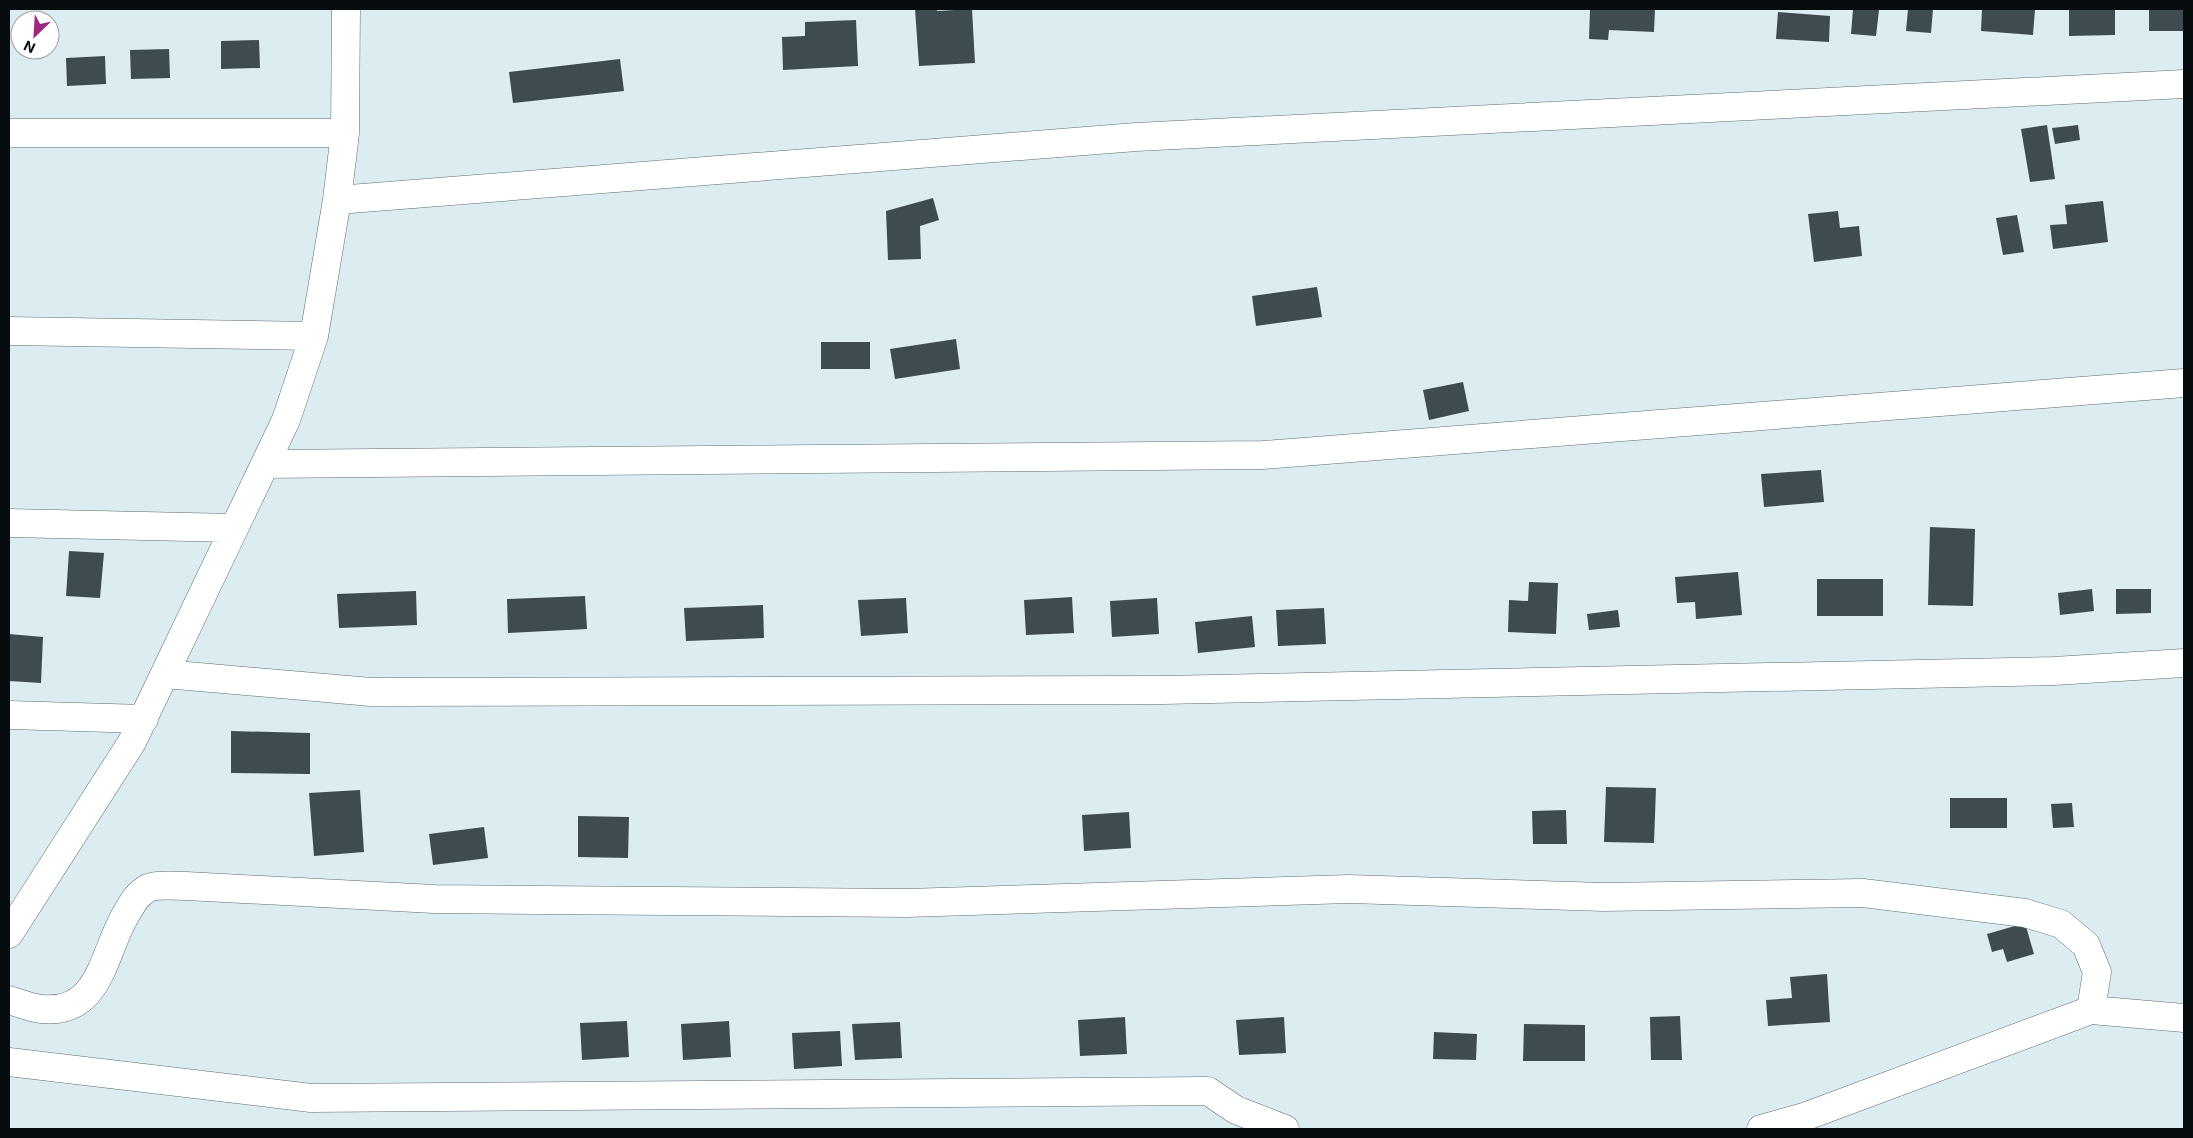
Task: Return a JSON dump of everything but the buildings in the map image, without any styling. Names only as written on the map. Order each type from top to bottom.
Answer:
[{"type":"street","points":[[13,919],[132,742],[286,420],[314,336],[337,200],[345,132],[346,9]]},
{"type":"street","points":[[337,200],[1136,137],[2184,84]]},
{"type":"street","points":[[9,133],[345,132]]},
{"type":"street","points":[[9,331],[314,336]]},
{"type":"street","points":[[265,464],[1263,455],[2184,383]]},
{"type":"street","points":[[9,523],[234,528]]},
{"type":"street","points":[[165,674],[371,692],[1164,690],[2054,671],[2184,663]]},
{"type":"street","points":[[9,715],[144,719]]},
{"type":"street","points":[[9,1000],[42,1009],[66,1008],[85,997],[100,975],[123,919],[135,898],[149,888],[186,886],[434,899],[907,903],[1349,889],[1604,897],[1863,893],[2025,913],[2061,924],[2086,945],[2097,972],[2092,1010]]},
{"type":"street","points":[[1761,1129],[1804,1117],[2092,1010],[2184,1018]]},
{"type":"street","points":[[9,1062],[311,1098],[1208,1091],[1236,1110],[1285,1129]]}]
